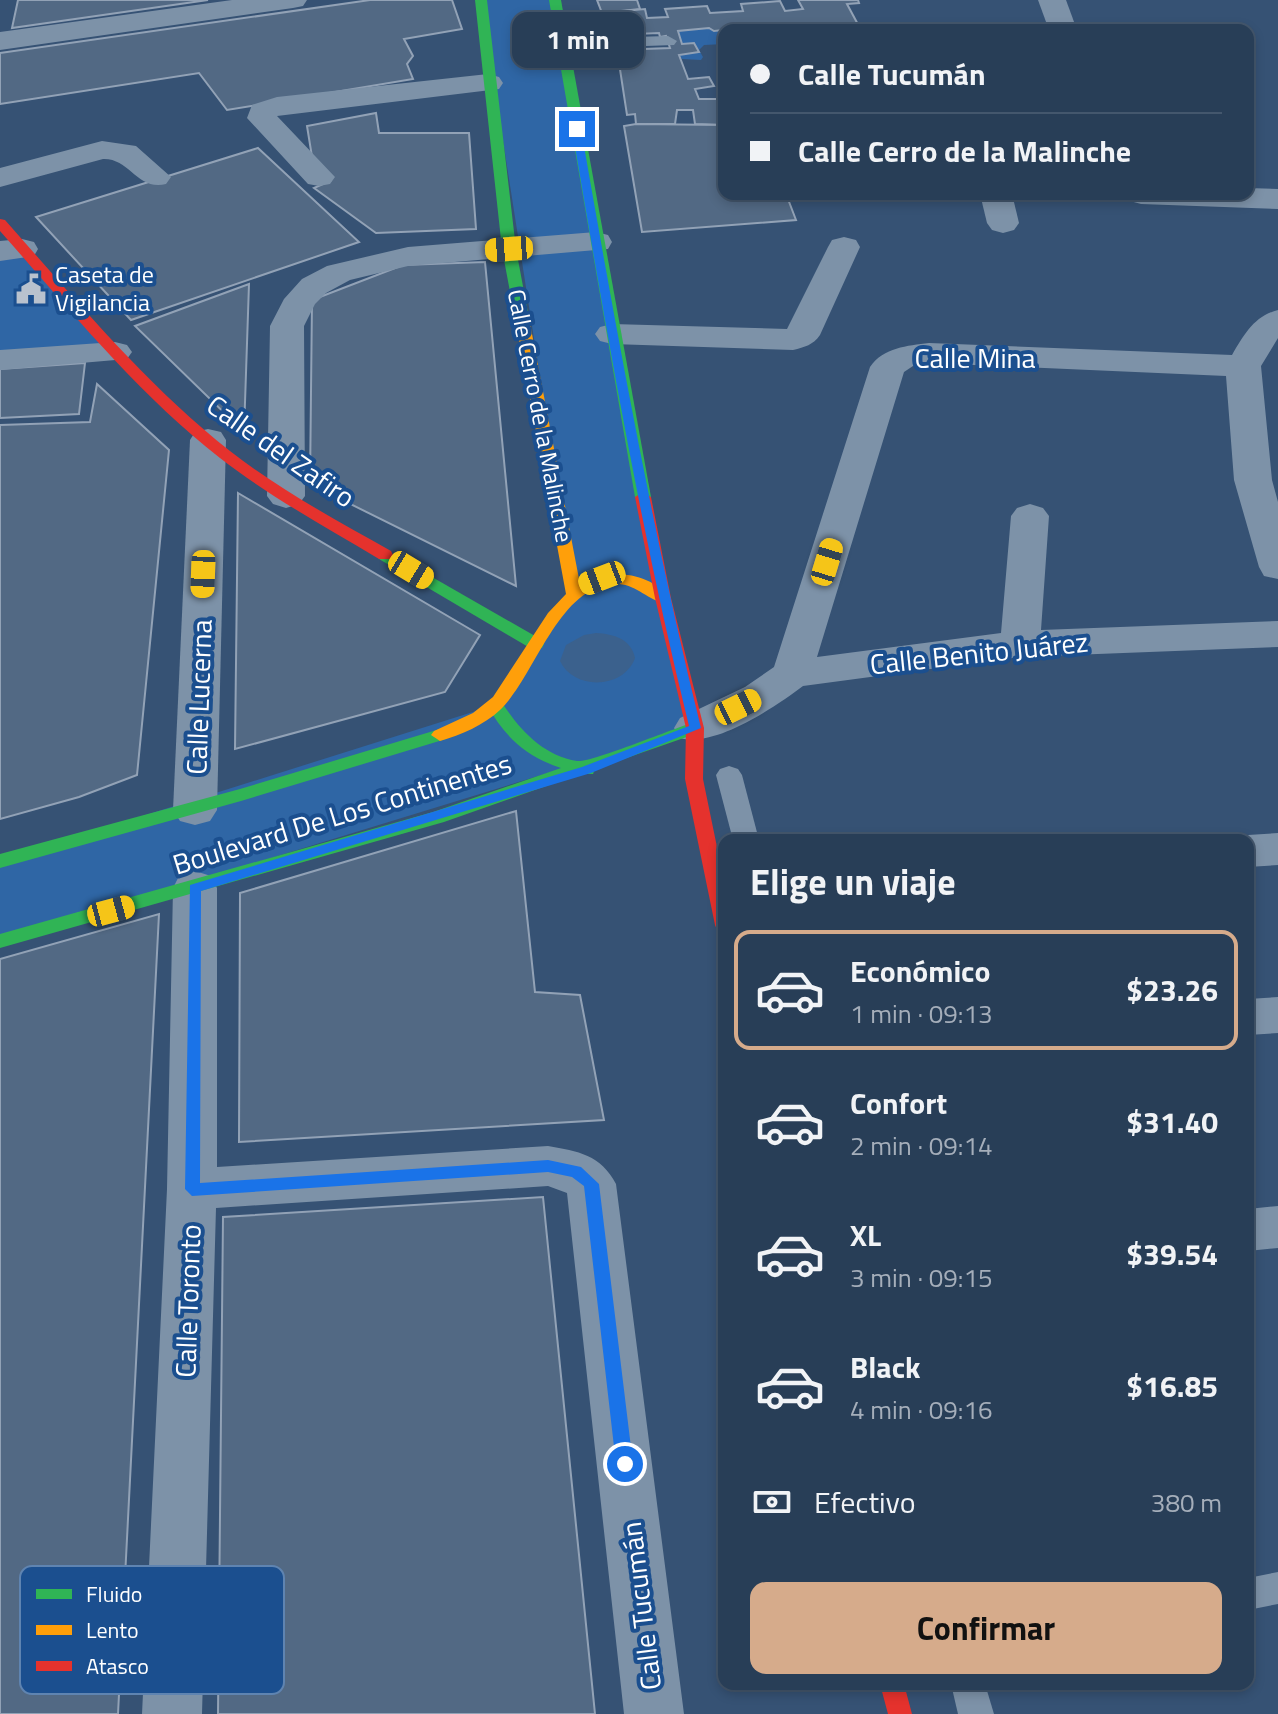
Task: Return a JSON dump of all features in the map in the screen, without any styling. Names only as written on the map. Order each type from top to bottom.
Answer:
[{"type":"street","points":[[0,41],[241,4],[293,0]]},
{"type":"street","name":"Calle Cerro de la Malinche","points":[[481,0],[509,249],[574,594]]},
{"type":"street","points":[[555,0],[612,334],[663,598],[695,728],[694,779],[718,870]]},
{"type":"street","points":[[1052,0],[1061,24]]},
{"type":"street","points":[[319,177],[262,118],[263,111],[277,106],[488,83]]},
{"type":"street","points":[[0,178],[102,150],[118,149],[129,153],[155,177]]},
{"type":"street","points":[[1254,198],[1278,199]]},
{"type":"street","name":"Calle del Zafiro","points":[[0,223],[11,250],[208,440],[286,496],[536,644]]},
{"type":"street","points":[[286,496],[287,326],[297,303],[314,285],[388,259],[596,242]]},
{"type":"street","points":[[612,334],[793,340],[803,335],[844,247]]},
{"type":"street","points":[[1278,320],[1261,335],[1243,366],[1253,480],[1278,567]]},
{"type":"street","points":[[0,360],[115,352]]},
{"type":"street","name":"Calle Mina","points":[[792,674],[888,367],[903,357],[929,353],[1243,366]]},
{"type":"street","name":"Calle Lucerna","points":[[195,810],[208,440]]},
{"type":"street","points":[[1020,644],[1030,516]]},
{"type":"street","points":[[574,594],[586,584],[602,578],[620,577],[638,581],[663,598]]},
{"type":"street","name":"Boulevard De Los Continentes","points":[[0,861],[195,810],[439,736],[495,705],[574,594]]},
{"type":"street","name":"Calle Benito Juárez","points":[[695,728],[760,697],[792,674],[1020,644],[1278,634]]},
{"type":"street","points":[[495,705],[507,729],[527,747],[557,762],[587,770]]},
{"type":"street","name":"Boulevard De Los Continentes","points":[[0,941],[195,888],[587,770],[695,728]]},
{"type":"street","points":[[1254,851],[1278,849]]},
{"type":"street","name":"Calle Toronto","points":[[178,1566],[192,1189],[195,888]]},
{"type":"street","points":[[1254,1017],[1278,1015]]},
{"type":"street","name":"Calle Tucumán","points":[[192,1189],[548,1166],[576,1171],[591,1184],[654,1714]]},
{"type":"street","points":[[1254,1229],[1278,1227]]},
{"type":"street","points":[[894,1690],[900,1714]]},
{"type":"street","name":"Calle Toronto","points":[[172,1714],[173,1694]]},
{"type":"lane","points":[[562,44],[668,41]]},
{"type":"lane","points":[[729,775],[744,834]]},
{"type":"lane","points":[[1254,1593],[1278,1588]]},
{"type":"lane","points":[[970,1690],[976,1714]]},
{"type":"shaded area","points":[[481,0],[555,0],[695,728],[0,941],[0,861],[495,705],[574,594]]},
{"type":"shaded area","points":[[718,30],[718,44],[704,45],[699,50],[703,57],[701,60],[682,59],[679,55],[698,52],[694,43],[682,44],[678,31]]},
{"type":"shaded area","points":[[22,249],[115,352],[0,360],[0,251]]},
{"type":"shaded area","points":[[596,633],[621,639],[630,646],[635,658],[621,676],[599,682],[587,681],[576,678],[560,661],[566,645],[584,635]]},
{"type":"building","points":[[18,0],[208,0],[12,28]]},
{"type":"building","points":[[370,0],[452,0],[462,29],[404,39],[413,56],[407,64],[413,79],[227,110],[199,73],[0,104],[0,53]]},
{"type":"building","points":[[597,0],[637,0],[640,9],[602,13]]},
{"type":"building","points":[[798,0],[858,0],[859,3],[847,4],[858,24],[718,24],[718,31],[709,28],[678,31],[682,44],[694,43],[699,52],[679,55],[688,79],[709,77],[714,86],[695,89],[699,99],[718,99],[718,125],[695,124],[693,110],[677,110],[675,124],[636,124],[635,114],[627,115],[617,50],[670,48],[666,36],[660,37],[659,33],[611,35],[602,13],[645,9],[647,18],[668,17],[665,9],[707,6],[710,13],[743,11],[741,4],[780,1],[785,11],[803,9]]},
{"type":"building","points":[[376,113],[379,133],[469,133],[476,229],[376,233],[314,188],[330,181],[313,163],[307,126]]},
{"type":"building","points":[[718,125],[718,200],[788,200],[796,220],[642,232],[624,126]]},
{"type":"building","points":[[258,148],[359,242],[131,320],[36,217]]},
{"type":"building","points":[[485,262],[516,586],[310,484],[312,300],[403,265]]},
{"type":"building","points":[[249,284],[244,432],[135,326]]},
{"type":"building","points":[[85,363],[79,414],[0,418],[0,369]]},
{"type":"building","points":[[97,384],[169,450],[137,775],[79,797],[0,819],[0,425],[90,422]]},
{"type":"building","points":[[238,493],[480,635],[445,692],[235,749]]},
{"type":"building","points":[[516,811],[535,992],[580,995],[604,1120],[239,1142],[240,893]]},
{"type":"building","points":[[159,914],[126,1566],[20,1566],[20,1694],[119,1694],[118,1714],[0,1714],[0,959]]},
{"type":"building","points":[[543,1197],[595,1714],[218,1714],[218,1694],[284,1694],[284,1566],[219,1566],[223,1217]]},
{"type":"traffic: fast","points":[[481,0],[509,249],[521,313]]},
{"type":"traffic: fast","points":[[555,0],[643,497]]},
{"type":"traffic: fast","points":[[385,555],[536,644]]},
{"type":"traffic: fast","points":[[495,705],[513,731],[533,749],[587,770]]},
{"type":"traffic: fast","points":[[0,941],[438,817],[695,728]]},
{"type":"traffic: fast","points":[[0,861],[241,795],[440,735]]},
{"type":"traffic: slow","points":[[521,313],[574,594]]},
{"type":"traffic: slow","points":[[440,735],[493,707],[554,617],[571,598],[591,584],[612,578],[637,582],[663,598]]},
{"type":"traffic: jam","points":[[0,223],[125,361],[206,439],[271,486],[385,555]]},
{"type":"traffic: jam","points":[[643,497],[663,598],[695,728],[694,779],[718,896]]},
{"type":"traffic: jam","points":[[894,1690],[900,1714]]},
{"type":"place","name":"Caseta de Vigilancia","points":[[31,289]]},
{"type":"route","points":[[577,129],[612,334],[663,598],[695,728],[587,770],[195,888],[192,1189],[548,1166],[576,1171],[591,1184],[625,1464]]}]
